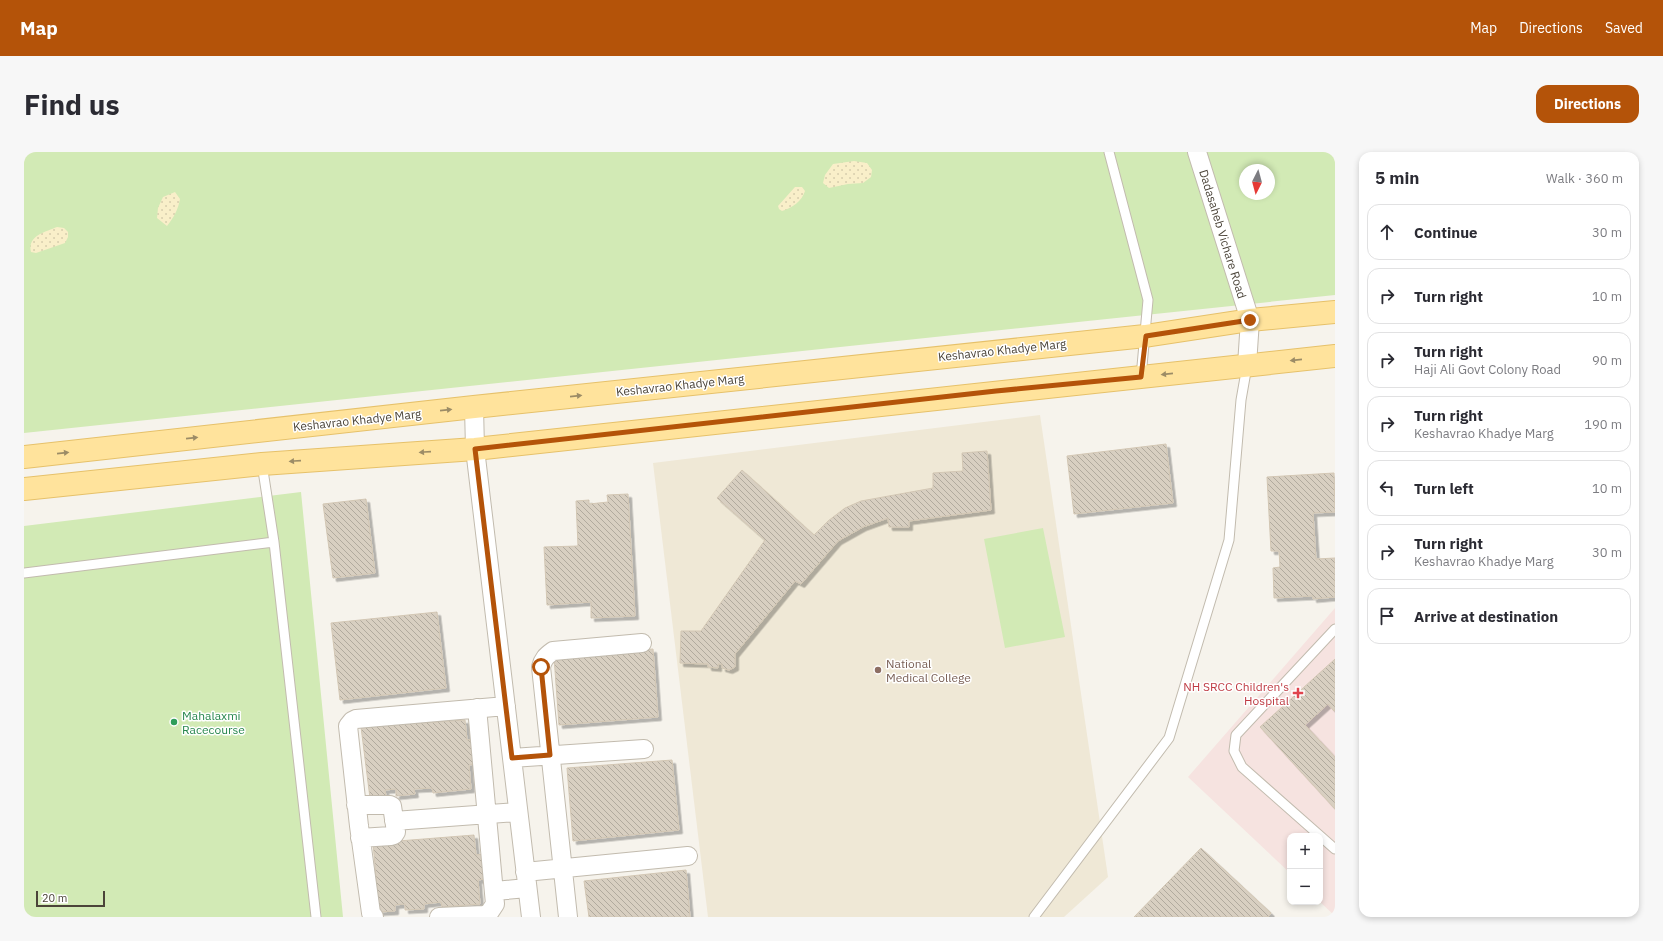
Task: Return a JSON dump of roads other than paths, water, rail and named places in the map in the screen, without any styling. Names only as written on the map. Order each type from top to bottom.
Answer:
[{"type":"main road","name":"Keshavrao Khadye Marg","points":[[24,458],[474,407],[1146,336],[1250,320],[1335,312]]},
{"type":"main road","points":[[24,489],[262,464],[475,449],[996,391],[1335,356]]},
{"type":"street","name":"Dadasaheb Vichare Road","points":[[1197,152],[1250,320],[1247,365]]},
{"type":"street","points":[[474,407],[475,449],[531,917]]},
{"type":"street","points":[[568,917],[541,667],[546,656],[553,651],[642,643]]},
{"type":"street","points":[[374,917],[371,912],[360,838],[348,726],[352,721],[356,720],[506,706]]},
{"type":"street","points":[[439,917],[484,915],[489,913],[495,904],[488,814],[477,708]]},
{"type":"street","points":[[512,758],[644,749]]},
{"type":"street","points":[[356,805],[392,806],[396,832],[394,835],[360,838]]},
{"type":"street","points":[[394,821],[518,812]]},
{"type":"street","points":[[495,891],[562,868],[688,856]]},
{"type":"lane","points":[[1109,152],[1148,300],[1146,336],[1141,377]]},
{"type":"lane","points":[[1034,917],[1169,738],[1229,540],[1241,400],[1247,365]]},
{"type":"lane","points":[[262,464],[274,542],[316,917]]},
{"type":"lane","points":[[24,573],[274,542]]},
{"type":"lane","points":[[1335,629],[1236,735],[1234,751],[1242,767],[1335,848]]},
{"type":"place","name":"National Medical College","points":[[878,670]]},
{"type":"place","name":"NH SRCC Children's Hospital","points":[[1298,693]]},
{"type":"place","name":"Mahalaxmi Racecourse","points":[[174,722]]}]
